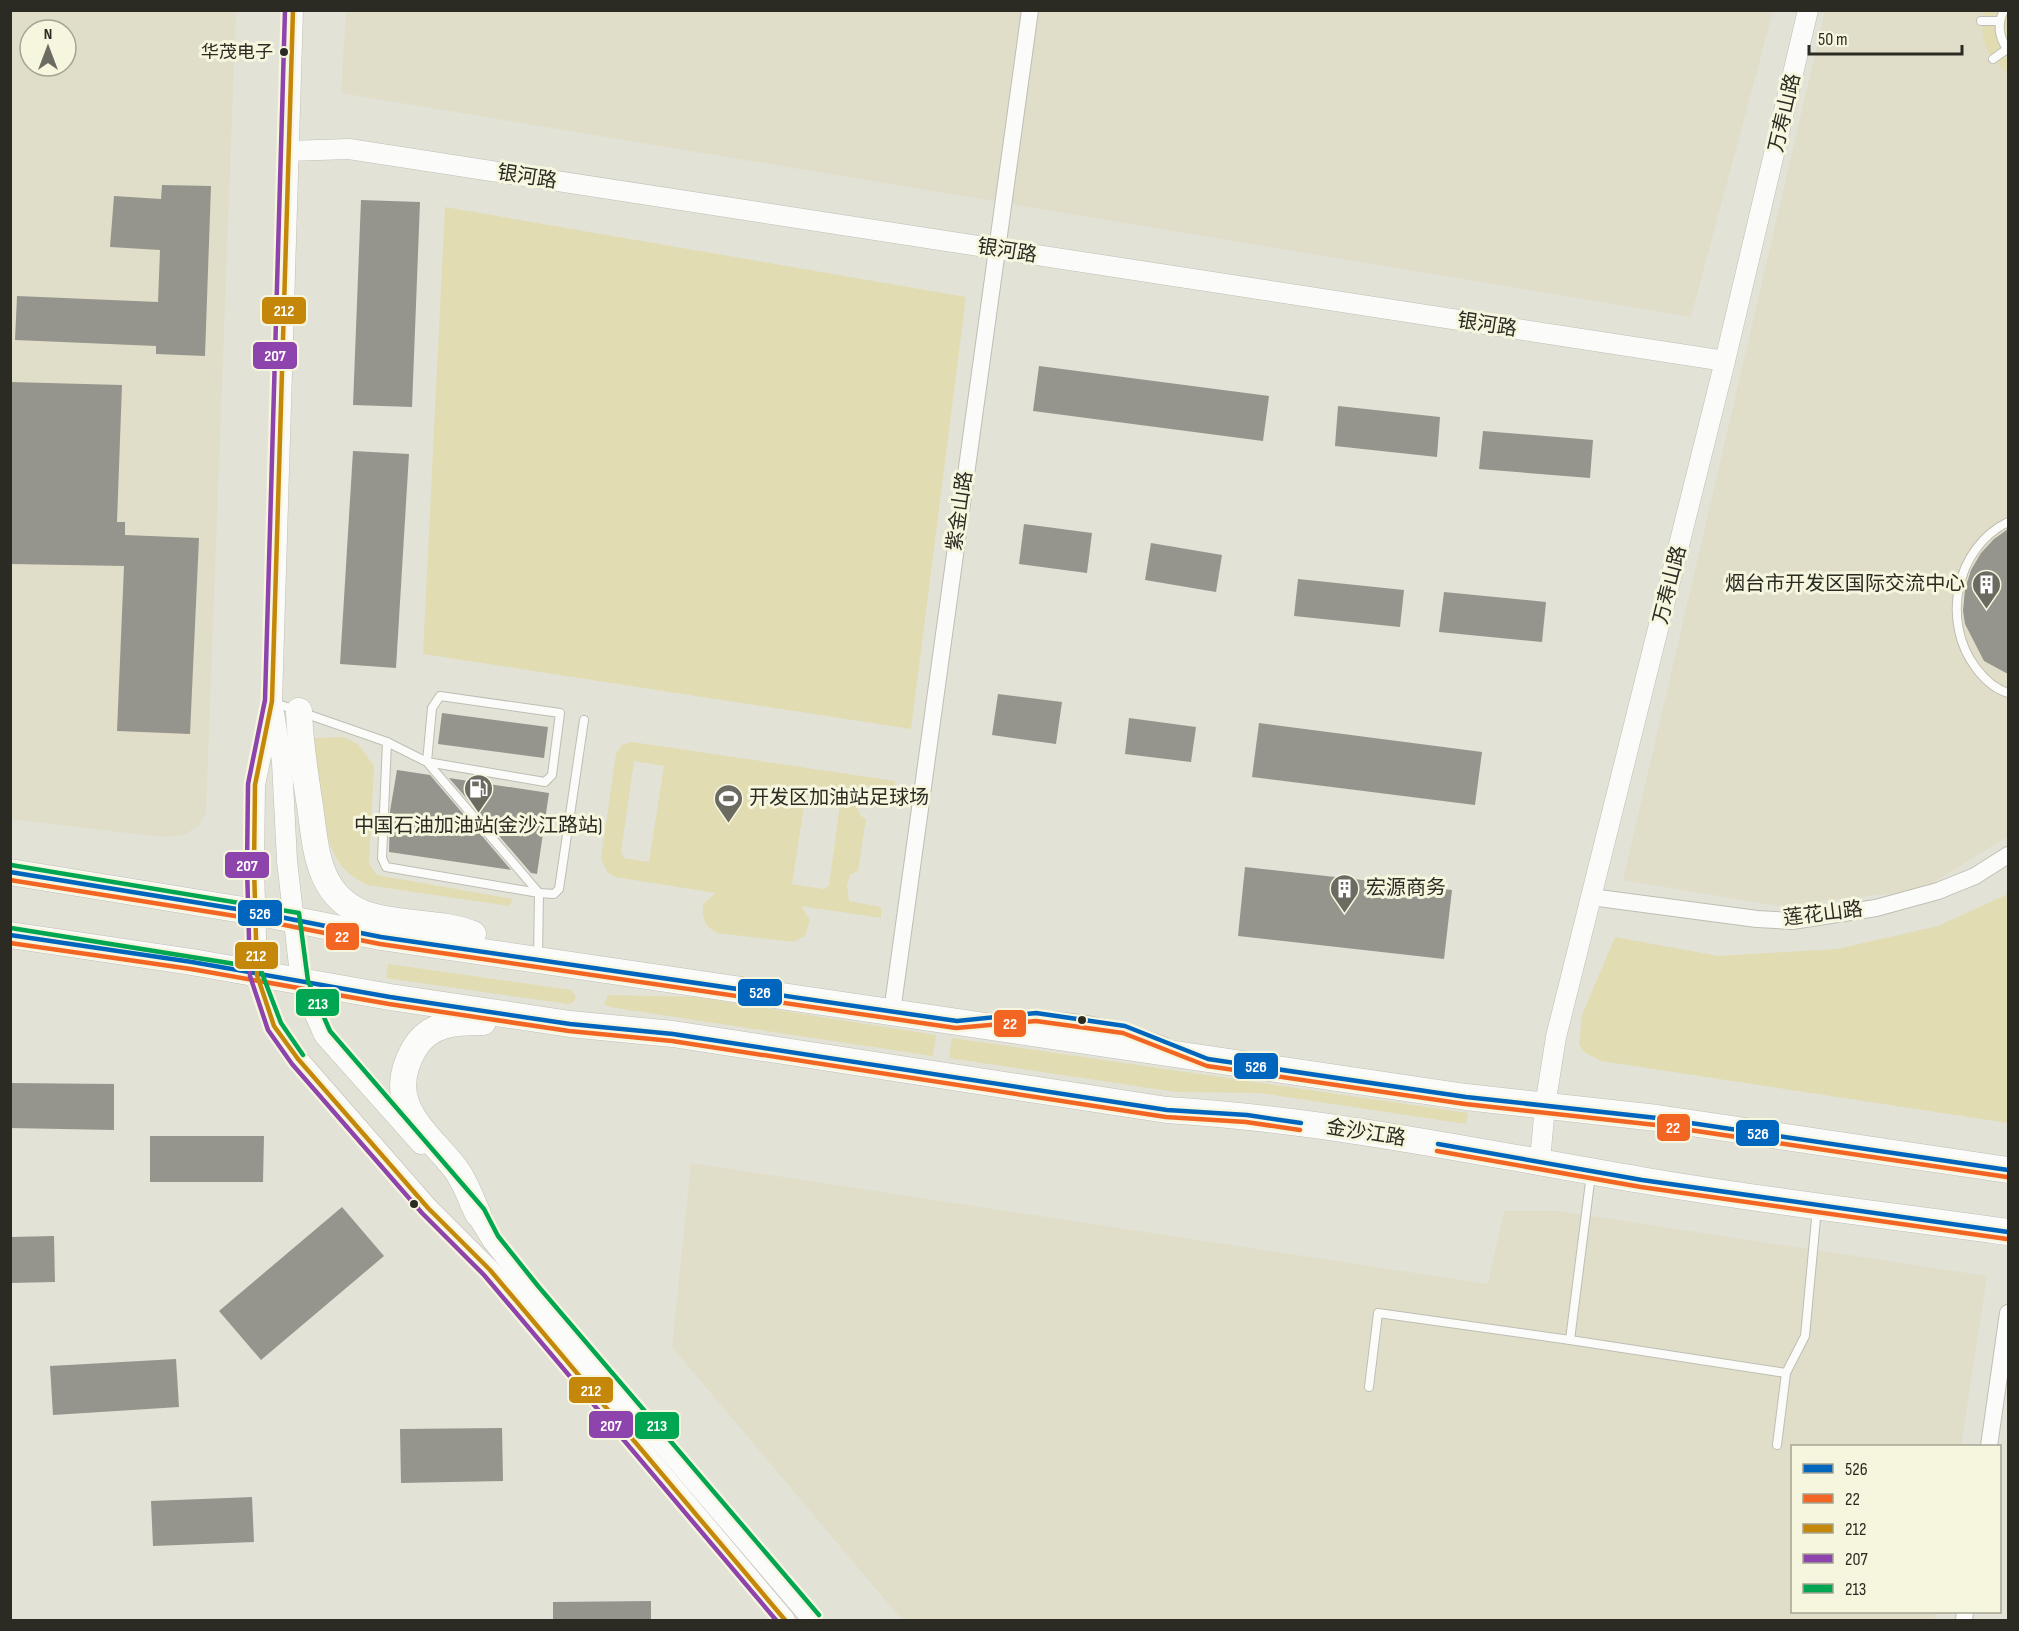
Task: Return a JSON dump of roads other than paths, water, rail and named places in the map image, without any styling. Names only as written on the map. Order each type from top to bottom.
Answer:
[{"type":"main road","points":[[299,711],[302,767],[310,806],[314,846],[325,877],[338,897],[348,906],[367,915],[469,933],[538,960]]},
{"type":"main road","points":[[10,872],[294,918],[381,937],[1208,1059],[1545,1106],[1657,1118],[2008,1170]]},
{"type":"main road","name":"金沙江路","points":[[10,935],[570,1024],[673,1034],[1167,1110],[1247,1115],[1539,1160],[1642,1180],[2008,1232]]},
{"type":"main road","points":[[478,1214],[457,1170],[408,1113],[401,1080],[406,1063],[427,1032],[443,1024],[471,1022],[570,1024]]},
{"type":"street","points":[[293,10],[272,701],[255,785],[257,975],[274,1026],[298,1059],[428,1208],[490,1270],[785,1620]]},
{"type":"street","name":"紫金山路","points":[[892,1011],[929,730],[999,250],[1030,10]]},
{"type":"street","name":"万寿山路","points":[[1539,1160],[1556,1037],[1725,361],[1808,10]]},
{"type":"street","name":"银河路","points":[[288,151],[349,149],[1725,361]]},
{"type":"street","points":[[272,701],[282,762],[301,983],[324,1035],[478,1214],[492,1240],[532,1291],[813,1620]]},
{"type":"street","name":"莲花山路","points":[[1591,897],[1757,919],[1792,921],[1876,908],[1938,891],[1975,876],[2008,855]]},
{"type":"street","points":[[1989,1445],[2008,1313]]},
{"type":"lane","points":[[1993,59],[2008,49],[2001,39],[2000,21],[2004,10]]},
{"type":"lane","points":[[1981,21],[2000,21]]},
{"type":"lane","points":[[2008,522],[1995,528],[1974,551],[1962,576],[1956,599],[1957,628],[1965,654],[1983,677],[1999,690],[2008,693]]},
{"type":"lane","points":[[272,701],[387,742],[427,762],[544,782],[552,775],[560,712],[440,696],[432,708],[427,762],[539,892],[536,917],[538,960]]},
{"type":"lane","points":[[387,742],[382,858],[386,867],[554,894],[559,889],[584,720]]},
{"type":"lane","points":[[1570,1340],[1592,1170]]},
{"type":"lane","points":[[1777,1445],[1786,1372],[1805,1336],[1818,1205]]},
{"type":"lane","points":[[1369,1387],[1378,1313],[1786,1372]]},
{"type":"place","name":"华茂电子","points":[[284,52]]},
{"type":"place","name":"烟台市开发区国际交流中心","points":[[1986,610]]},
{"type":"place","name":"中国石油加油站(金沙江路站)","points":[[478,814]]},
{"type":"place","name":"开发区加油站足球场","points":[[728,824]]},
{"type":"place","name":"宏源商务","points":[[1345,914]]}]
